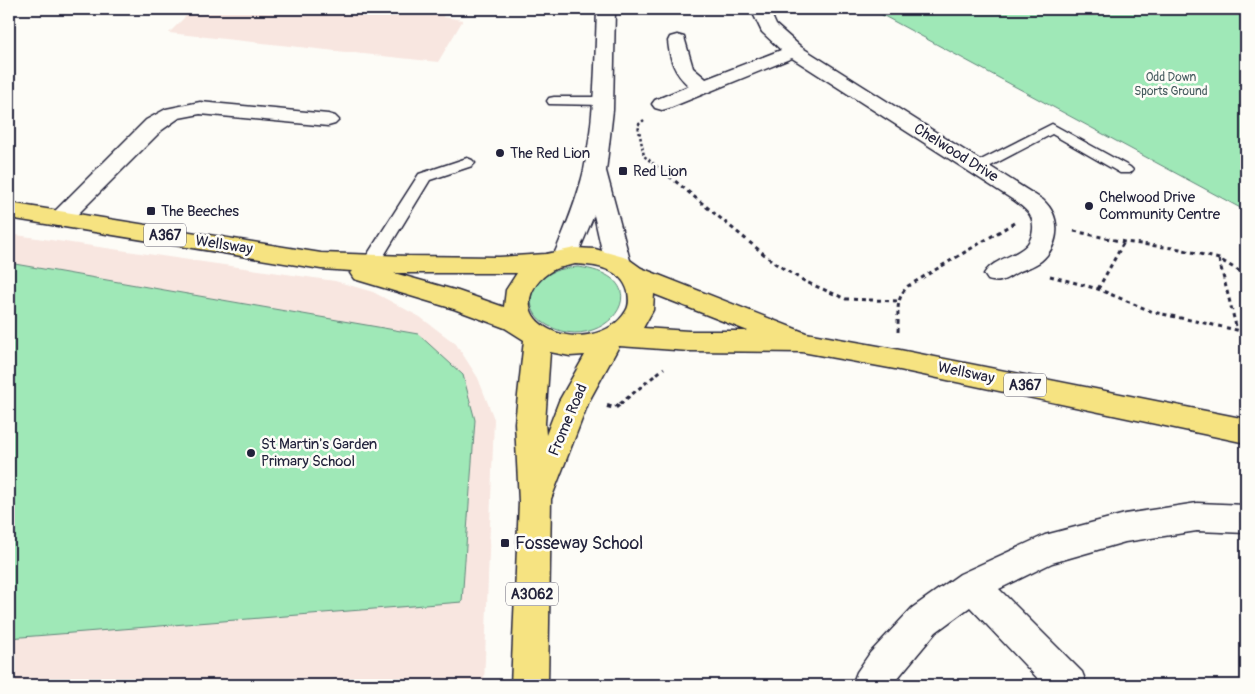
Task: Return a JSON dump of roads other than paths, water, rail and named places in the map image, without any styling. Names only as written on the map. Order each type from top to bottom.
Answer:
[{"type":"main road","name":"Wellsway","points":[[9,210],[321,261],[476,306],[531,330],[545,340],[564,345],[582,345],[612,338],[802,342],[895,358],[1246,431]]},
{"type":"main road","name":"Wellsway","points":[[321,261],[499,266],[595,257],[802,342]]},
{"type":"main road","points":[[531,330],[517,312],[516,296],[523,281],[530,273],[556,260]]},
{"type":"main road","points":[[612,338],[632,325],[640,311],[643,294],[639,284],[625,269]]},
{"type":"main road","name":"Frome Road","points":[[529,685],[535,502],[530,423],[531,330]]},
{"type":"main road","name":"Frome Road","points":[[535,502],[574,401],[612,338]]},
{"type":"street","points":[[556,260],[581,220],[595,170],[603,101],[606,9]]},
{"type":"street","name":"Chelwood Drive","points":[[760,9],[764,22],[772,33],[794,51],[1024,196],[1040,210],[1044,224],[1044,239],[1032,255],[1004,269]]},
{"type":"street","points":[[677,41],[681,64],[686,74],[704,87]]},
{"type":"street","points":[[662,104],[794,51]]},
{"type":"street","points":[[61,218],[154,125],[173,113],[200,108],[328,120]]},
{"type":"street","points":[[595,170],[625,269]]},
{"type":"street","points":[[870,685],[883,666],[924,620],[972,585],[1045,550],[1125,528],[1198,517],[1246,519]]},
{"type":"street","points":[[972,585],[1069,685]]},
{"type":"lane","points":[[554,101],[603,101]]},
{"type":"lane","points":[[978,167],[1052,128],[1125,170]]},
{"type":"lane","points":[[371,263],[424,177],[467,163]]},
{"type":"place","name":"The Red Lion","points":[[500,153]]},
{"type":"place","name":"Red Lion","points":[[623,171]]},
{"type":"place","name":"Chelwood Drive Community Centre","points":[[1089,206]]},
{"type":"place","name":"The Beeches","points":[[151,211]]},
{"type":"place","name":"St Martin's Garden Primary School","points":[[251,453]]},
{"type":"place","name":"Fosseway School","points":[[505,543]]},
{"type":"park label","name":"Odd Down Sports Ground","points":[[1171,84]]}]
